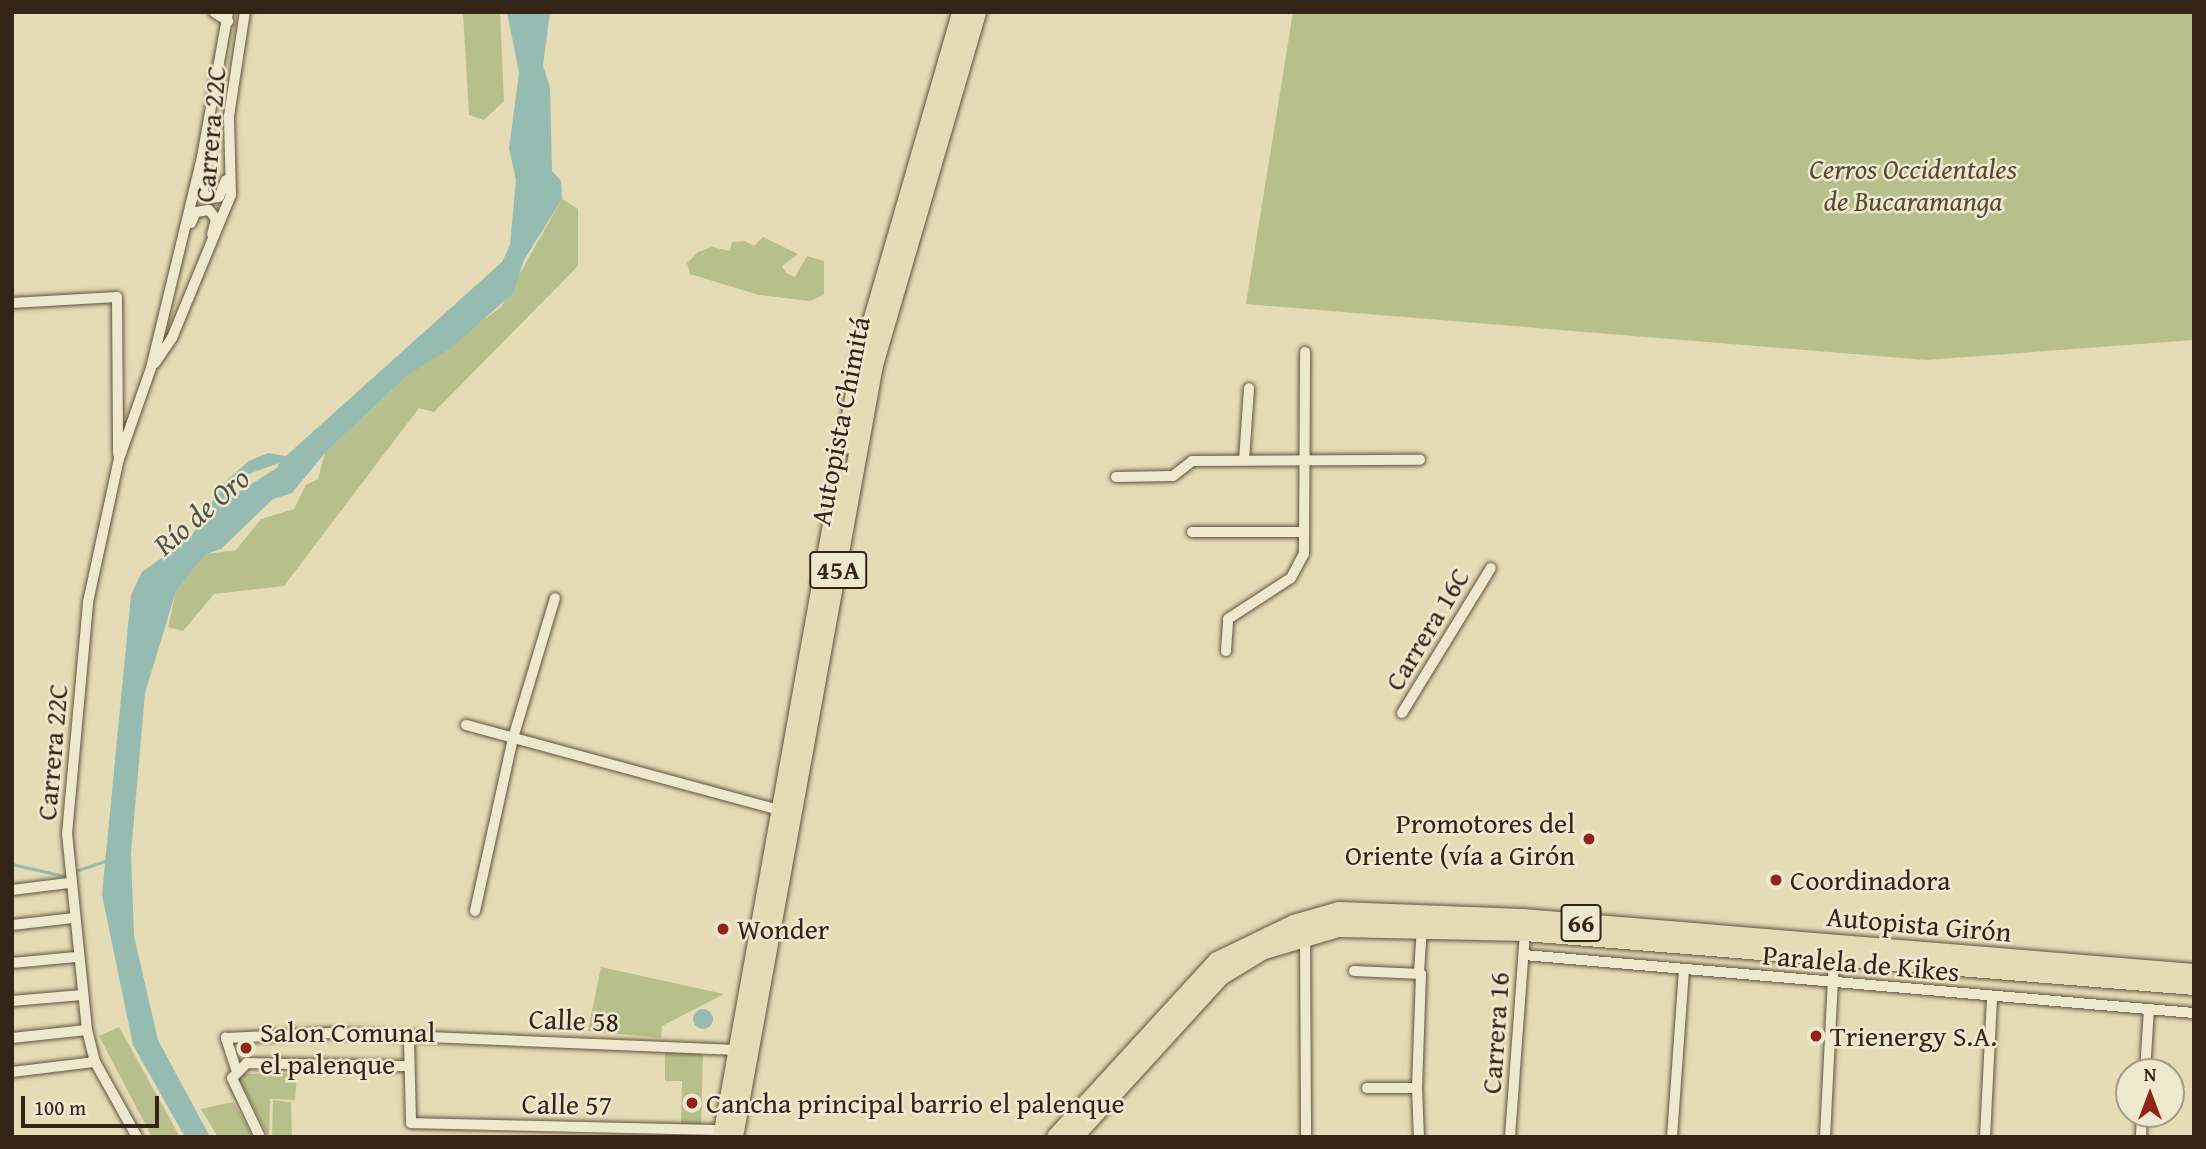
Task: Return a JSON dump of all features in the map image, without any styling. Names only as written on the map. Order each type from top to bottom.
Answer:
[{"type":"highway","name":"Autopista Chimitá","points":[[726,1134],[737,1050],[782,811],[860,363],[961,12]]},
{"type":"highway","name":"Autopista Chimitá","points":[[726,1134],[874,365],[976,12]]},
{"type":"highway","name":"Autopista Girón","points":[[1056,1137],[1217,961],[1294,924],[1339,911],[1521,918],[2194,973]]},
{"type":"highway","name":"Autopista Girón","points":[[1074,1137],[1221,976],[1262,951],[1305,936],[1367,925],[1525,932],[2194,986]]},
{"type":"street","points":[[214,12],[228,16]]},
{"type":"street","name":"Carrera 22C","points":[[151,368],[172,338],[231,195],[229,158],[245,12]]},
{"type":"street","name":"Carrera 22C","points":[[137,1137],[94,1062],[76,957],[67,834],[88,602],[118,459],[151,368],[183,239],[202,157],[228,16]]},
{"type":"street","points":[[202,157],[201,188],[211,198],[224,191],[229,158]]},
{"type":"street","points":[[183,239],[196,212],[209,210],[216,219],[208,251]]},
{"type":"street","points":[[12,303],[117,297],[118,459]]},
{"type":"street","points":[[1226,651],[1234,612],[1299,570],[1304,532],[1305,352]]},
{"type":"street","points":[[1244,460],[1249,388]]},
{"type":"street","points":[[1116,477],[1173,476],[1192,460],[1420,460]]},
{"type":"street","points":[[1192,532],[1304,532]]},
{"type":"street","name":"Carrera 16C","points":[[1402,713],[1491,568]]},
{"type":"street","points":[[475,911],[513,738],[555,597]]},
{"type":"street","points":[[466,725],[782,811]]},
{"type":"street","points":[[12,890],[69,883]]},
{"type":"street","points":[[12,925],[73,918]]},
{"type":"street","points":[[1419,1137],[1419,972],[1422,927]]},
{"type":"street","name":"Carrera 16","points":[[1510,1137],[1525,932]]},
{"type":"street","points":[[1305,936],[1306,1137]]},
{"type":"street","name":"Paralela de Kikes","points":[[1524,955],[1992,998],[2194,1013]]},
{"type":"street","points":[[12,963],[76,957]]},
{"type":"street","points":[[1825,1137],[1836,982],[1834,957]]},
{"type":"street","points":[[1672,1137],[1684,969]]},
{"type":"street","points":[[1354,971],[1419,972]]},
{"type":"street","points":[[12,1001],[82,995]]},
{"type":"street","points":[[1985,1137],[1992,998]]},
{"type":"street","points":[[2146,1058],[2148,1009]]},
{"type":"street","points":[[12,1038],[87,1030]]},
{"type":"street","name":"Calle 58","points":[[234,1074],[226,1038],[331,1033],[410,1039],[737,1050]]},
{"type":"street","points":[[260,1137],[234,1074],[247,1063],[409,1066],[410,1039]]},
{"type":"street","points":[[12,1072],[94,1062]]},
{"type":"street","name":"Calle 57","points":[[409,1066],[411,1123],[494,1131],[726,1134]]},
{"type":"street","points":[[1367,1088],[1418,1088]]},
{"type":"green space","points":[[463,12],[500,12],[504,101],[484,120],[469,115]]},
{"type":"green space","name":"Cerros Occidentales de Bucaramanga","points":[[1293,12],[2194,12],[2194,340],[1926,360],[1246,304]]},
{"type":"green space","points":[[562,199],[578,209],[578,266],[434,412],[419,408],[284,586],[214,594],[183,631],[168,627],[176,591],[206,554],[236,550],[261,519],[294,509],[306,485],[318,479],[325,453],[407,376],[501,307]]},
{"type":"green space","points":[[763,237],[798,254],[782,266],[786,273],[795,277],[807,256],[824,261],[824,295],[810,301],[759,295],[690,274],[687,263],[698,252],[712,247],[730,251],[732,242],[745,241],[754,246]]},
{"type":"green space","points":[[601,967],[724,994],[662,1026],[661,1038],[588,1031]]},
{"type":"green space","points":[[119,1027],[180,1137],[152,1137],[99,1036]]},
{"type":"green space","points":[[665,1053],[703,1054],[701,1126],[681,1124],[682,1081],[665,1081]]},
{"type":"green space","points":[[297,1073],[295,1100],[270,1099],[269,1137],[236,1074]]},
{"type":"green space","points":[[273,1100],[291,1102],[292,1137],[272,1137]]},
{"type":"green space","points":[[233,1102],[253,1137],[218,1137],[201,1109]]},
{"type":"water","points":[[507,12],[550,12],[543,66],[550,87],[552,171],[561,181],[562,199],[524,260],[513,293],[455,345],[407,376],[325,453],[292,493],[273,499],[221,549],[206,554],[176,591],[145,693],[131,853],[134,936],[158,1040],[210,1137],[185,1137],[133,1045],[102,895],[131,595],[142,572],[191,537],[223,484],[249,461],[268,453],[286,456],[502,262],[510,245],[516,180],[509,148],[519,73]],"holes":[[[279,463],[277,468],[227,499],[229,487],[240,477]]]},
{"type":"water","points":[[703,1009],[710,1012],[713,1019],[710,1026],[703,1029],[696,1026],[693,1019],[696,1012]]},
{"type":"waterway","points":[[78,870],[108,860]]},
{"type":"waterway","points":[[12,864],[64,876]]},
{"type":"place","name":"Promotores del Oriente (vía a Girón","points":[[1589,839]]},
{"type":"place","name":"Coordinadora","points":[[1776,880]]},
{"type":"place","name":"Wonder","points":[[723,929]]},
{"type":"place","name":"Trienergy S.A.","points":[[1816,1036]]},
{"type":"place","name":"Salon Comunal el palenque","points":[[246,1048]]},
{"type":"place","name":"Cancha principal barrio el palenque","points":[[692,1103]]},
{"type":"water label","name":"Río de Oro","points":[[201,511]]}]
